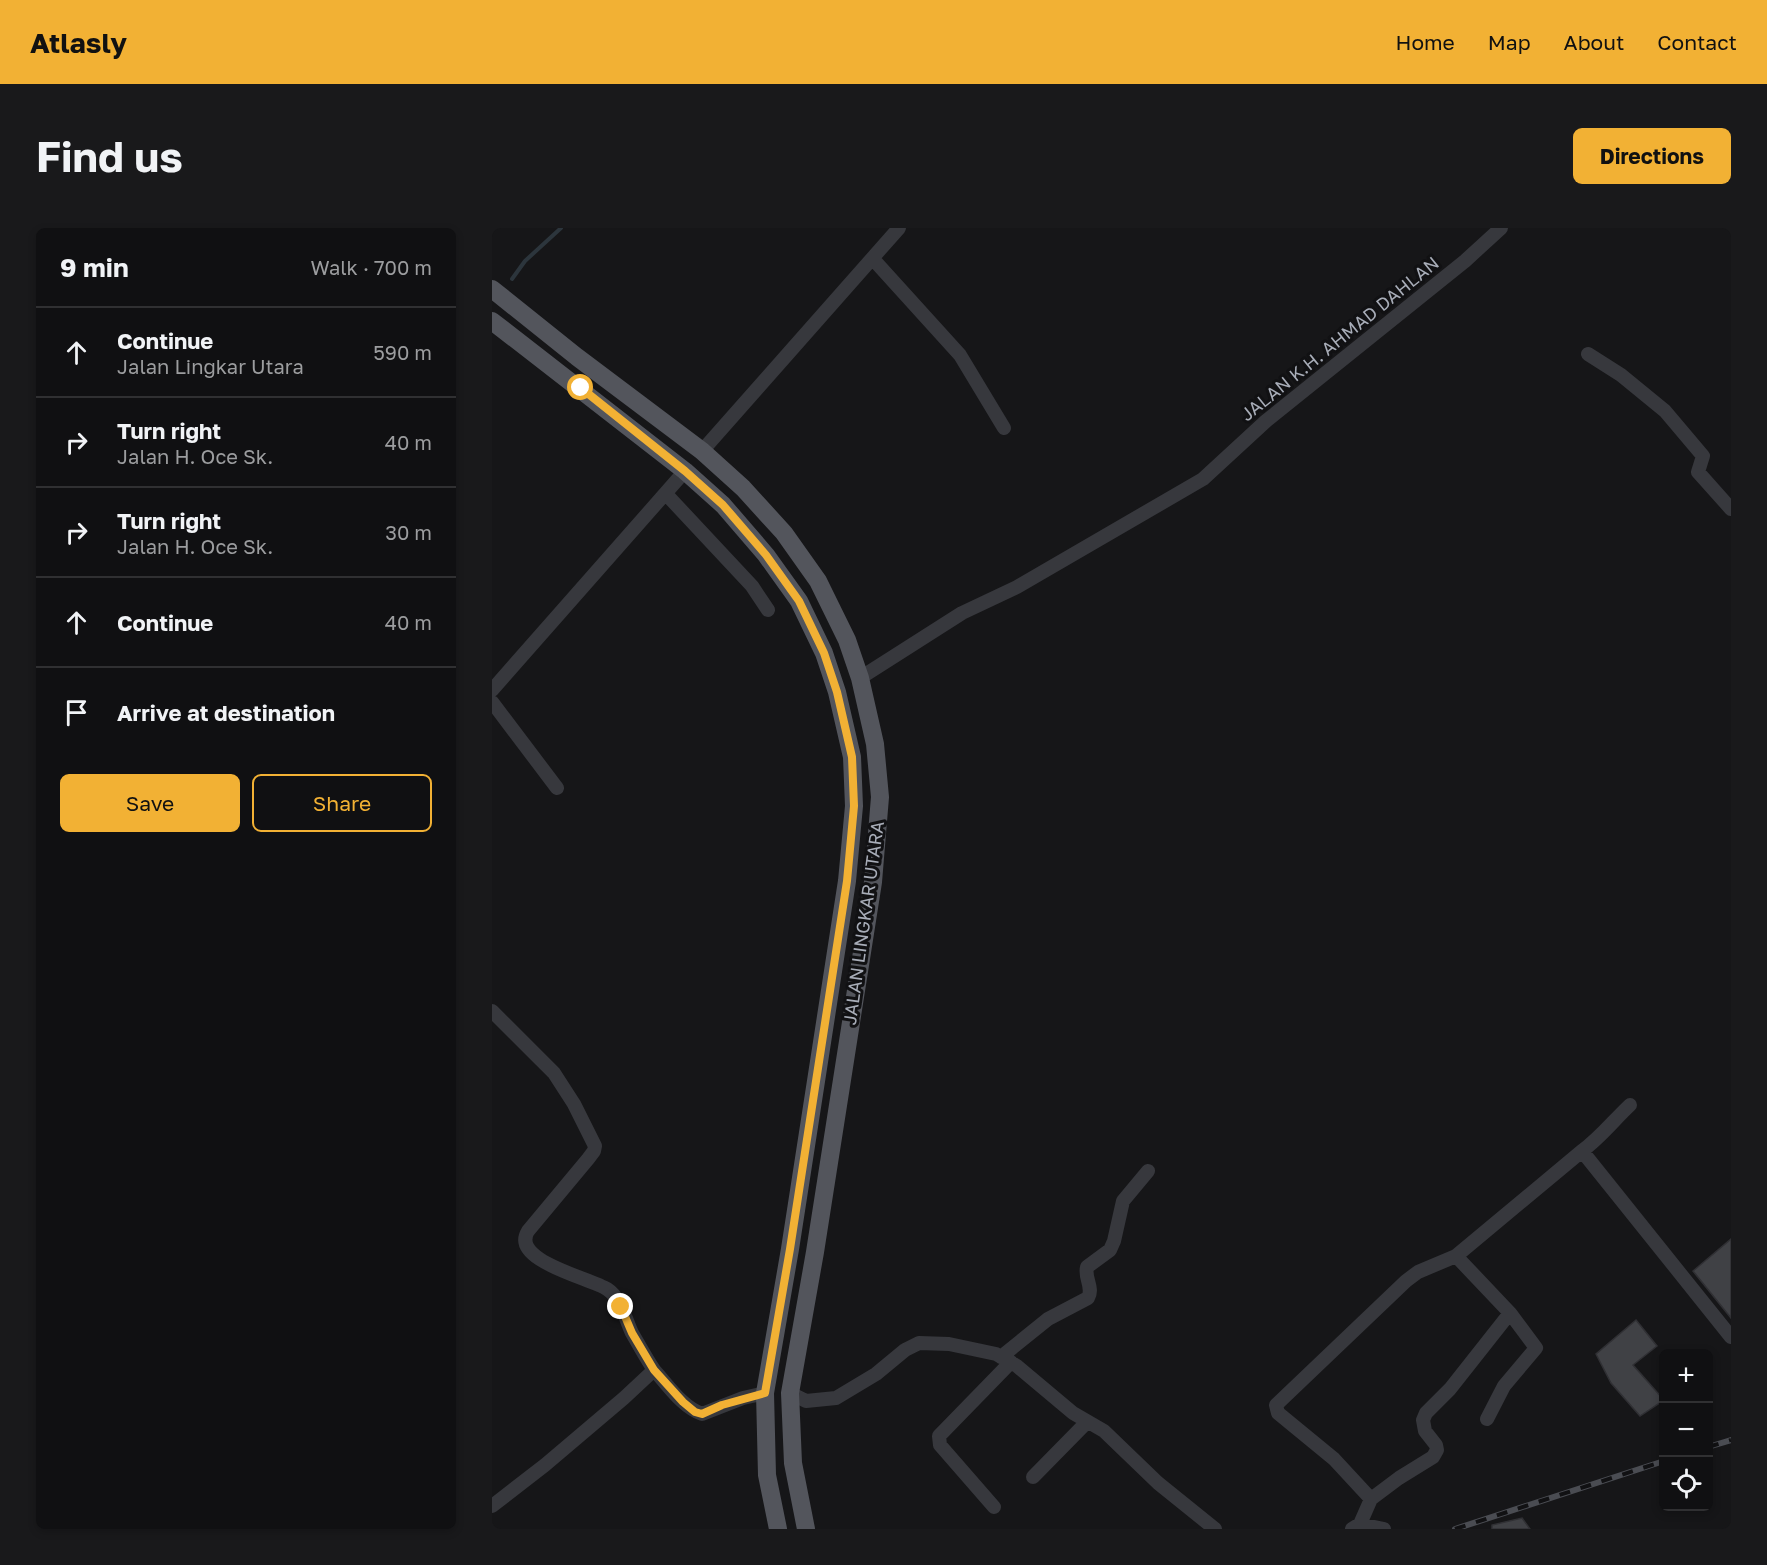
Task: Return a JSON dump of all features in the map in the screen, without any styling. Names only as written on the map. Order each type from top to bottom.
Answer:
[{"type":"main road","name":"JALAN LINGKAR UTARA","points":[[497,293],[702,451],[743,488],[784,533],[818,581],[847,640],[860,678],[875,744],[880,797],[873,882],[815,1252],[790,1393],[793,1463],[806,1529]]},
{"type":"main road","name":"JALAN LINGKAR UTARA","points":[[492,321],[685,471],[723,505],[766,555],[792,590],[824,653],[837,692],[852,757],[854,806],[847,881],[790,1249],[765,1393],[767,1475],[778,1529]]},
{"type":"main road","points":[[564,375],[578,357]]},
{"type":"main road","points":[[792,590],[813,573]]},
{"type":"main road","points":[[847,881],[873,882]]},
{"type":"main road","points":[[790,1249],[815,1252]]},
{"type":"street","points":[[702,451],[899,228]]},
{"type":"street","name":"JALAN K.H. AHMAD DAHLAN","points":[[860,678],[962,613],[1017,587],[1203,479],[1266,421],[1466,261],[1501,228]]},
{"type":"street","points":[[873,259],[960,355],[1004,428]]},
{"type":"street","points":[[1588,354],[1621,375],[1665,411],[1703,456],[1698,472],[1731,509]]},
{"type":"street","points":[[492,690],[685,471]]},
{"type":"street","points":[[666,494],[752,586],[768,610]]},
{"type":"street","points":[[492,702],[557,788]]},
{"type":"street","points":[[492,1011],[554,1073],[574,1104],[595,1146],[588,1159],[528,1231],[525,1238],[527,1246],[539,1259],[553,1268],[596,1283],[615,1296],[632,1333],[654,1370],[695,1412],[702,1414],[722,1405],[765,1393]]},
{"type":"street","points":[[1371,1499],[1334,1460],[1278,1413],[1276,1405],[1406,1281],[1418,1272],[1456,1256],[1597,1140],[1630,1105]]},
{"type":"street","points":[[1582,1151],[1731,1336]]},
{"type":"street","points":[[994,1507],[940,1445],[939,1436],[1006,1359],[1048,1319],[1089,1298],[1091,1291],[1087,1278],[1087,1267],[1110,1250],[1123,1201],[1148,1171]]},
{"type":"street","points":[[1456,1256],[1510,1313],[1536,1348],[1504,1386],[1487,1419]]},
{"type":"street","points":[[1384,1529],[1356,1527],[1371,1499],[1392,1482],[1433,1457],[1437,1449],[1423,1425],[1426,1413],[1450,1389],[1510,1313]]},
{"type":"street","points":[[790,1393],[806,1401],[836,1398],[876,1374],[905,1350],[919,1343],[949,1344],[1006,1359],[1087,1422],[1104,1431],[1158,1483],[1215,1529]]},
{"type":"street","points":[[492,1506],[616,1406],[654,1370]]},
{"type":"street","points":[[1033,1477],[1087,1422]]},
{"type":"building","points":[[1731,1239],[1731,1318],[1693,1271]]},
{"type":"building","points":[[1636,1320],[1657,1346],[1633,1365],[1659,1394],[1659,1403],[1640,1416],[1611,1383],[1596,1354]]},
{"type":"building","points":[[1522,1518],[1530,1529],[1492,1529],[1492,1525]]},
{"type":"waterway","points":[[512,279],[525,261],[561,228]]},
{"type":"railway","points":[[1713,1445],[1731,1440]]},
{"type":"railway","points":[[1455,1529],[1659,1463]]},
{"type":"route","points":[[581,388],[685,471],[723,505],[766,555],[792,590],[824,653],[837,692],[852,757],[854,806],[847,881],[790,1249],[765,1393],[742,1398],[702,1414],[695,1412],[654,1370],[632,1333],[621,1307]]}]
